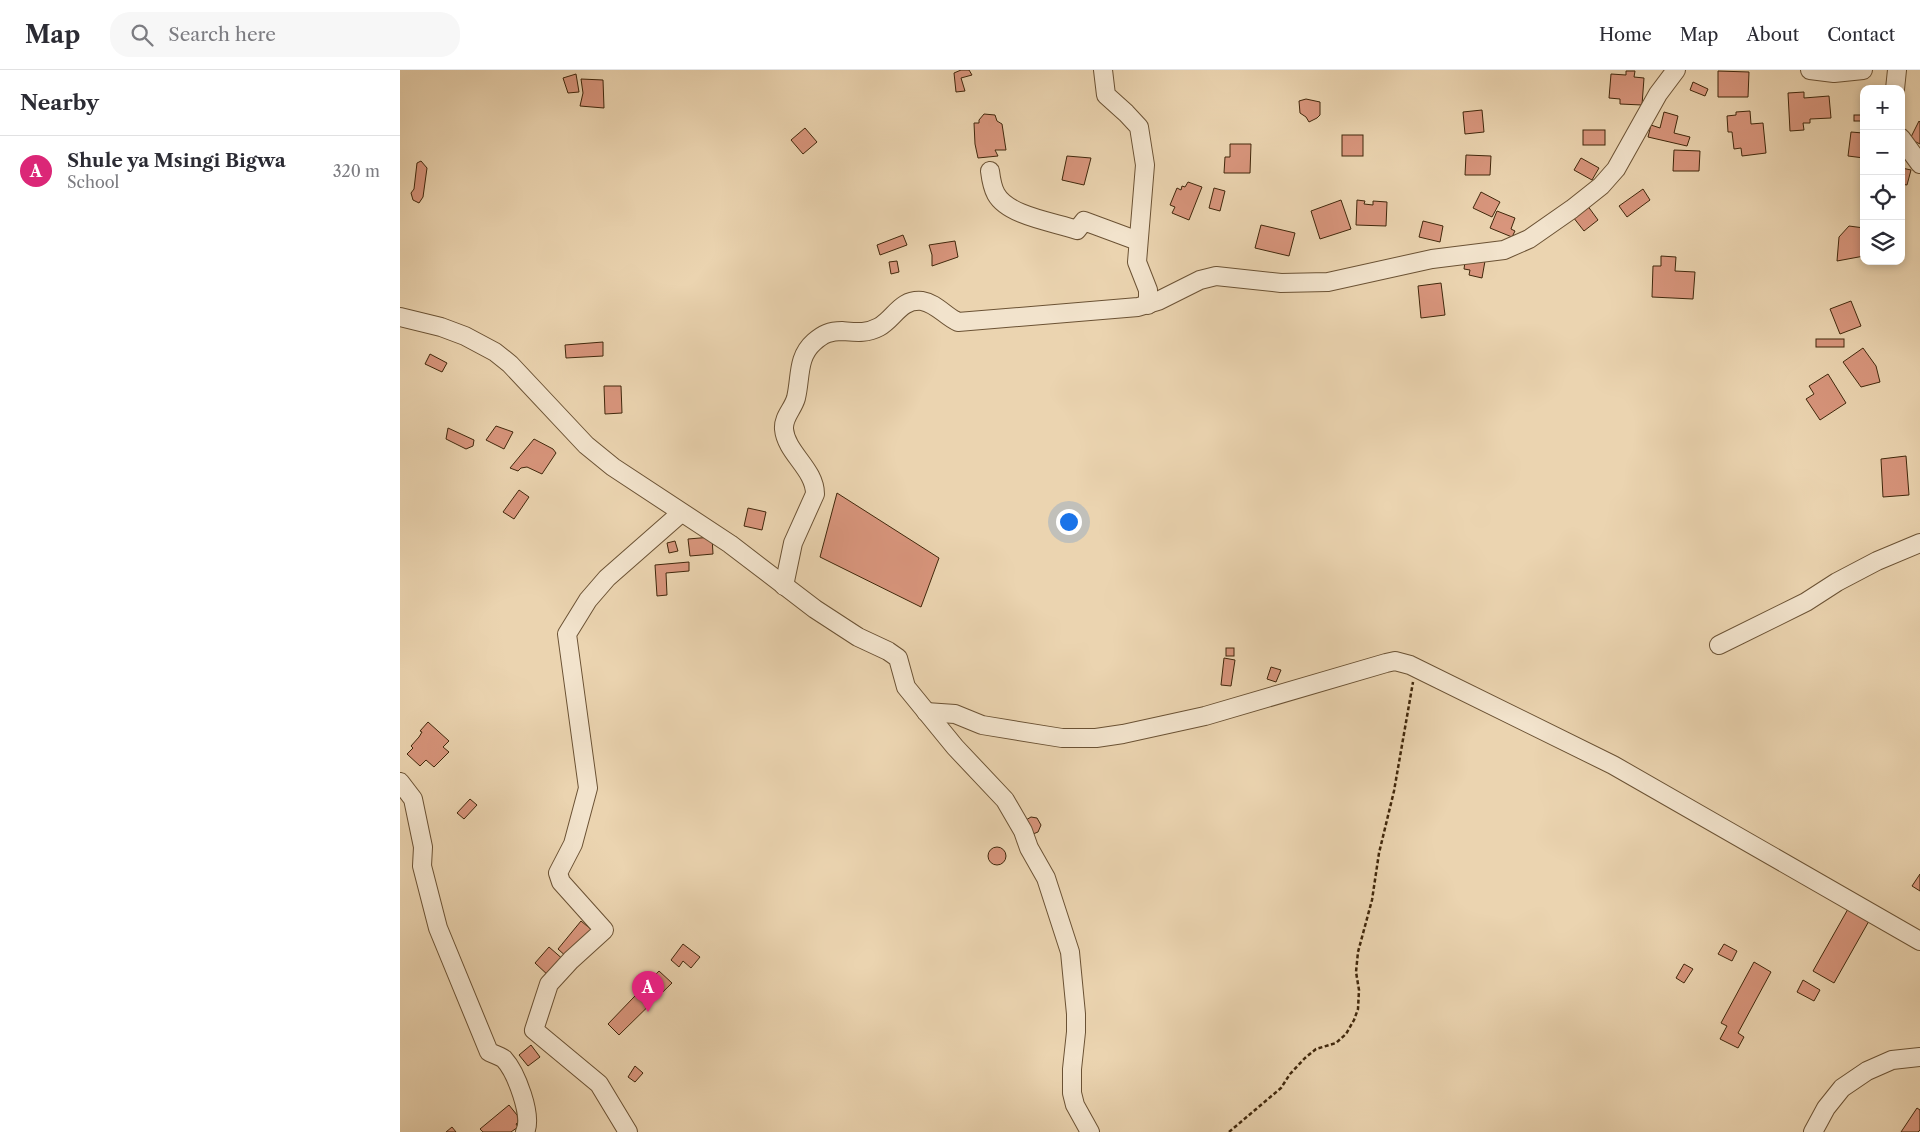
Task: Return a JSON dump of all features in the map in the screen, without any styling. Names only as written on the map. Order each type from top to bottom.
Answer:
[{"type":"street","points":[[1103,70],[1106,95],[1139,127],[1145,165],[1137,262],[1148,290],[1148,304]]},
{"type":"street","points":[[784,586],[793,543],[815,494],[815,489],[786,440],[784,422],[796,399],[802,360],[808,347],[823,334],[831,332],[872,331],[888,321],[901,306],[908,302],[920,301],[928,303],[950,319],[958,322],[1017,318],[1049,313],[1123,310],[1148,304],[1200,280],[1216,276],[1281,283],[1328,282],[1432,259],[1492,252],[1516,246],[1572,209],[1612,175],[1658,94],[1676,70]]},
{"type":"street","points":[[1810,70],[1834,73],[1863,70]]},
{"type":"street","points":[[1895,85],[1897,70]]},
{"type":"street","points":[[1905,143],[1920,164]]},
{"type":"street","points":[[990,172],[996,194],[1004,203],[1016,211],[1077,230],[1084,221],[1138,241]]},
{"type":"street","points":[[400,318],[441,327],[465,336],[495,352],[510,364],[586,445],[613,467],[730,544],[784,586],[858,637],[888,651],[898,658],[906,687],[971,764],[1005,800],[1023,831],[1029,848],[1046,878],[1070,952],[1076,1023],[1072,1093],[1090,1132]]},
{"type":"street","points":[[628,1132],[599,1084],[534,1030],[549,984],[571,960],[604,930],[561,882],[558,873],[573,844],[588,788],[567,634],[588,600],[608,578],[681,513]]},
{"type":"street","points":[[1719,645],[1806,602],[1877,561],[1920,543]]},
{"type":"street","points":[[926,712],[955,714],[982,725],[1062,738],[1096,738],[1124,734],[1205,716],[1392,661],[1398,662],[1416,668],[1613,765],[1920,941]]},
{"type":"street","points":[[400,782],[413,799],[423,847],[422,866],[438,928],[490,1052],[503,1058],[517,1080],[528,1126],[525,1132]]},
{"type":"street","points":[[1813,1132],[1826,1108],[1842,1088],[1867,1071],[1892,1060],[1920,1057]]},
{"type":"path","points":[[1229,1132],[1281,1088],[1290,1074],[1305,1058],[1316,1049],[1336,1043],[1346,1034],[1354,1020],[1358,1009],[1359,990],[1356,972],[1358,952],[1372,900],[1379,853],[1394,791],[1416,668]]},
{"type":"building","points":[[961,70],[969,70],[972,75],[961,78],[965,91],[956,92],[954,73]]},
{"type":"building","points":[[1626,71],[1635,71],[1634,77],[1644,78],[1642,105],[1620,104],[1620,99],[1609,98],[1611,74],[1626,75]]},
{"type":"building","points":[[1718,71],[1749,72],[1748,97],[1718,97]]},
{"type":"building","points":[[576,74],[579,92],[568,93],[563,78]]},
{"type":"building","points":[[581,79],[603,80],[604,108],[580,106],[583,93]]},
{"type":"building","points":[[1693,82],[1708,89],[1705,96],[1690,90]]},
{"type":"building","points":[[1804,92],[1804,98],[1829,96],[1831,118],[1810,119],[1810,123],[1803,123],[1804,130],[1790,131],[1788,93]]},
{"type":"building","points":[[1306,99],[1320,102],[1320,115],[1309,122],[1300,113],[1299,101]]},
{"type":"building","points":[[1482,110],[1484,132],[1465,134],[1463,112]]},
{"type":"building","points":[[1750,111],[1751,124],[1763,123],[1766,153],[1742,156],[1741,148],[1734,149],[1732,132],[1728,132],[1727,116],[1736,115],[1736,112]]},
{"type":"building","points":[[1664,112],[1678,116],[1674,133],[1690,137],[1687,146],[1648,137],[1651,125],[1660,128]]},
{"type":"building","points":[[984,114],[995,115],[997,121],[1002,124],[1006,150],[995,150],[998,156],[978,158],[974,123],[979,123]]},
{"type":"building","points":[[1854,115],[1860,115],[1860,121],[1854,121]]},
{"type":"building","points":[[1920,122],[1920,144],[1910,139]]},
{"type":"building","points":[[805,128],[817,142],[803,154],[791,140]]},
{"type":"building","points":[[1583,130],[1605,130],[1605,145],[1583,145]]},
{"type":"building","points":[[1851,132],[1860,133],[1860,158],[1848,156]]},
{"type":"building","points":[[1342,135],[1363,135],[1363,156],[1342,156]]},
{"type":"building","points":[[1230,144],[1251,144],[1250,173],[1224,173],[1225,157],[1230,157]]},
{"type":"building","points":[[1674,150],[1700,151],[1699,171],[1673,171]]},
{"type":"building","points":[[1466,155],[1491,156],[1490,175],[1465,175]]},
{"type":"building","points":[[1067,156],[1091,158],[1084,185],[1062,180]]},
{"type":"building","points":[[1581,158],[1599,168],[1592,180],[1574,170]]},
{"type":"building","points":[[421,161],[427,168],[423,197],[419,203],[413,200],[411,193],[414,189],[417,163]]},
{"type":"building","points":[[1905,169],[1911,170],[1907,185],[1905,185]]},
{"type":"building","points":[[1188,182],[1202,187],[1189,220],[1172,213],[1175,207],[1170,205],[1177,188],[1181,190],[1182,186],[1185,187]]},
{"type":"building","points":[[1214,188],[1225,191],[1220,211],[1209,208]]},
{"type":"building","points":[[1643,189],[1650,200],[1627,217],[1619,206]]},
{"type":"building","points":[[1481,192],[1500,202],[1492,217],[1473,208]]},
{"type":"building","points":[[1341,200],[1351,229],[1320,239],[1311,211]]},
{"type":"building","points":[[1357,200],[1365,201],[1364,204],[1373,205],[1373,201],[1387,202],[1386,226],[1356,225]]},
{"type":"building","points":[[1587,205],[1598,220],[1584,231],[1573,217]]},
{"type":"building","points":[[1497,211],[1515,218],[1511,229],[1515,231],[1512,237],[1490,228]]},
{"type":"building","points":[[1423,221],[1443,226],[1440,242],[1419,237]]},
{"type":"building","points":[[1261,225],[1295,233],[1289,256],[1255,248]]},
{"type":"building","points":[[1849,226],[1860,227],[1860,257],[1837,261],[1839,237]]},
{"type":"building","points":[[903,235],[907,245],[880,255],[877,245]]},
{"type":"building","points":[[955,241],[958,257],[932,266],[932,255],[929,245]]},
{"type":"building","points":[[1661,256],[1676,257],[1675,271],[1695,272],[1693,299],[1652,297],[1653,266],[1661,266]]},
{"type":"building","points":[[1473,259],[1485,261],[1482,278],[1469,275],[1470,270],[1464,269],[1465,262],[1472,263]]},
{"type":"building","points":[[897,261],[899,272],[891,274],[889,262]]},
{"type":"building","points":[[1441,283],[1445,315],[1421,318],[1418,286]]},
{"type":"building","points":[[1851,301],[1861,326],[1840,334],[1830,309]]},
{"type":"building","points":[[1816,339],[1844,339],[1844,347],[1816,347]]},
{"type":"building","points":[[603,342],[603,356],[566,358],[565,345]]},
{"type":"building","points":[[1863,348],[1876,366],[1880,382],[1861,387],[1843,362]]},
{"type":"building","points":[[430,354],[447,363],[442,372],[425,364]]},
{"type":"building","points":[[1828,374],[1846,403],[1820,420],[1806,399],[1814,394],[1809,386]]},
{"type":"building","points":[[604,386],[621,386],[622,413],[605,414]]},
{"type":"building","points":[[496,426],[513,432],[504,449],[486,440]]},
{"type":"building","points":[[448,428],[474,440],[473,446],[466,449],[446,439]]},
{"type":"building","points":[[534,439],[553,449],[556,453],[542,474],[527,467],[521,468],[518,471],[510,468]]},
{"type":"building","points":[[1906,456],[1909,495],[1883,497],[1881,459]]},
{"type":"building","points":[[519,490],[529,497],[514,519],[503,512]]},
{"type":"building","points":[[837,493],[939,558],[921,607],[820,557]]},
{"type":"building","points":[[748,508],[766,512],[762,530],[744,526]]},
{"type":"building","points":[[712,537],[713,554],[690,556],[688,539]]},
{"type":"building","points":[[675,541],[678,551],[669,553],[667,543]]},
{"type":"building","points":[[689,562],[689,571],[666,573],[667,595],[657,596],[655,565]]},
{"type":"building","points":[[1226,648],[1234,648],[1234,656],[1226,656]]},
{"type":"building","points":[[1224,658],[1235,660],[1231,686],[1221,685]]},
{"type":"building","points":[[1271,667],[1281,670],[1276,682],[1267,679]]},
{"type":"building","points":[[428,722],[449,741],[443,747],[449,752],[434,767],[426,760],[420,766],[407,754],[413,748],[411,746],[422,732],[420,731]]},
{"type":"building","points":[[470,799],[477,805],[464,819],[457,813]]},
{"type":"building","points":[[1031,817],[1037,818],[1041,825],[1038,832],[1033,834],[1026,820]]},
{"type":"building","points":[[997,847],[1003,850],[1006,856],[1003,862],[997,865],[991,862],[988,856],[991,850]]},
{"type":"building","points":[[1920,874],[1920,891],[1912,886]]},
{"type":"building","points":[[1848,909],[1869,921],[1834,983],[1813,971]]},
{"type":"building","points":[[581,921],[593,931],[569,959],[558,949]]},
{"type":"building","points":[[683,944],[700,957],[691,968],[683,961],[679,967],[671,960]]},
{"type":"building","points":[[1724,944],[1737,951],[1732,961],[1718,954]]},
{"type":"building","points":[[549,947],[565,961],[550,977],[535,963]]},
{"type":"building","points":[[1754,962],[1771,972],[1738,1033],[1744,1037],[1738,1048],[1720,1039],[1727,1026],[1721,1023]]},
{"type":"building","points":[[1684,964],[1693,969],[1684,983],[1676,978]]},
{"type":"building","points":[[659,971],[672,983],[619,1035],[608,1024]]},
{"type":"building","points":[[1803,980],[1820,990],[1814,1001],[1797,992]]},
{"type":"building","points":[[531,1045],[540,1057],[528,1066],[519,1055]]},
{"type":"building","points":[[635,1066],[643,1073],[635,1082],[628,1077]]},
{"type":"building","points":[[509,1105],[521,1120],[516,1124],[518,1127],[511,1132],[483,1132],[480,1129]]},
{"type":"building","points":[[1917,1108],[1920,1110],[1920,1130],[1918,1132],[1901,1132]]},
{"type":"building","points":[[452,1127],[456,1132],[446,1132]]},
{"type":"place","name":"Shule ya Msingi Bigwa","points":[[648,1012]]}]
